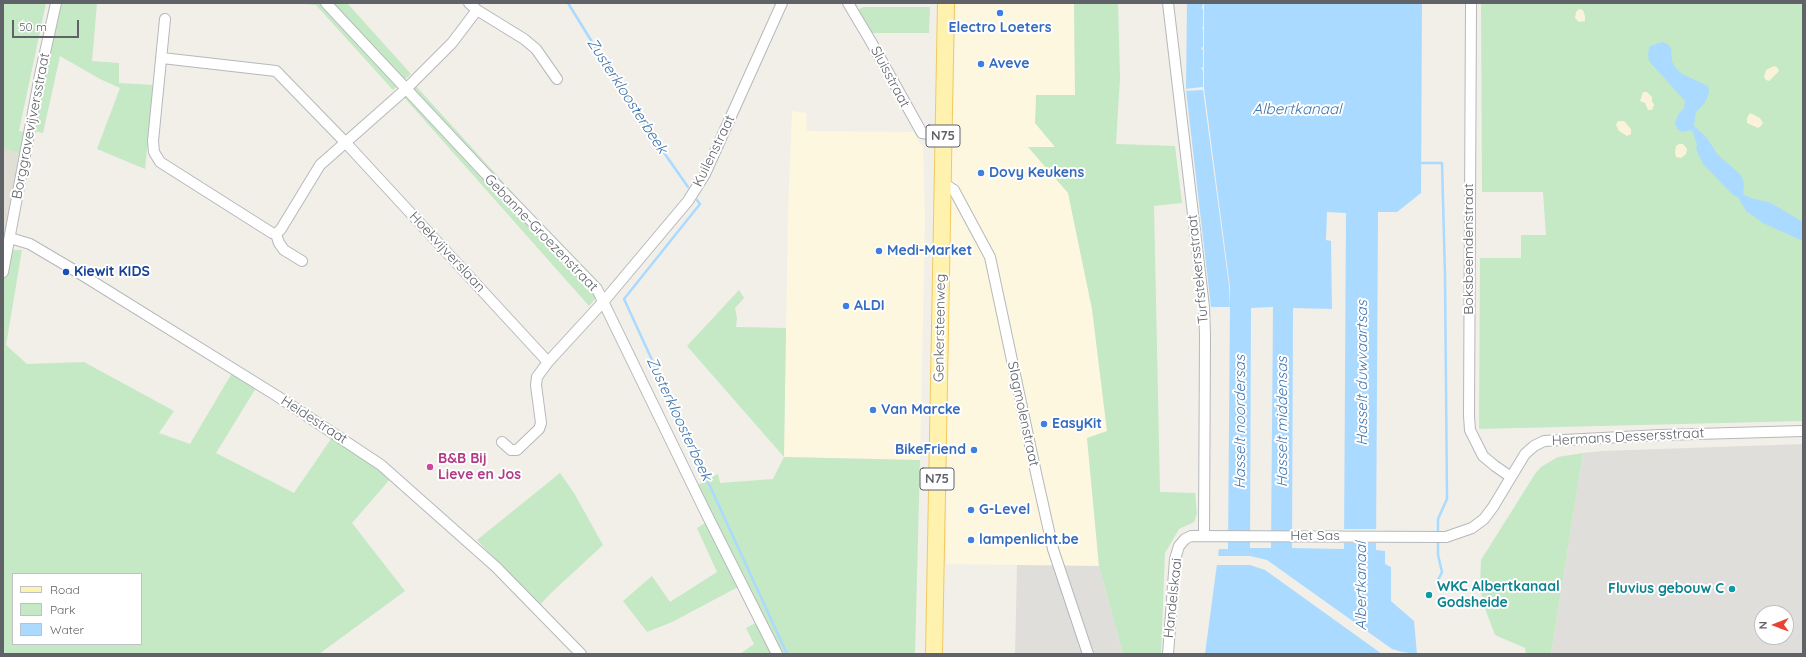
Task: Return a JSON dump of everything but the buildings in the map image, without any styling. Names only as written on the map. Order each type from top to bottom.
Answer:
[{"type":"main road","name":"Genkersteenweg","points":[[934,654],[946,3]]},
{"type":"street","name":"Borggravevijversstraat","points":[[3,272],[40,75],[56,3]]},
{"type":"street","name":"Gebanne-Groezenstraat","points":[[326,3],[597,289],[777,654]]},
{"type":"street","points":[[469,3],[477,10],[524,39],[536,49],[557,79]]},
{"type":"street","name":"Kuilenstraat","points":[[604,301],[688,201],[705,174],[782,3]]},
{"type":"street","name":"Sluisstraat","points":[[848,3],[922,133],[943,136]]},
{"type":"street","name":"Turfstekersstraat","points":[[1168,3],[1204,307],[1204,536]]},
{"type":"street","name":"Boksbeemdenstraat","points":[[1471,3],[1470,430],[1483,456],[1511,477]]},
{"type":"street","points":[[276,234],[281,229],[320,165],[406,89],[452,43],[477,10]]},
{"type":"street","points":[[165,19],[153,141],[154,152],[160,162],[272,233],[276,234]]},
{"type":"street","name":"Hoekvijverslaan","points":[[162,58],[276,71],[345,142],[548,362]]},
{"type":"street","name":"Slagmolenstraat","points":[[943,183],[954,190],[990,257],[1053,549],[1088,654]]},
{"type":"street","points":[[276,234],[278,243],[284,250],[302,261]]},
{"type":"street","name":"Heidestraat","points":[[10,238],[30,244],[86,277],[277,396],[381,465],[435,511],[496,567],[581,654]]},
{"type":"street","points":[[502,442],[511,450],[517,450],[538,429],[541,423],[536,385],[538,377],[548,362],[604,301]]},
{"type":"street","name":"Hermans Dessersstraat","points":[[1472,528],[1484,519],[1493,507],[1525,454],[1534,446],[1544,441],[1661,435],[1803,431]]},
{"type":"street","name":"Het Sas","points":[[1204,536],[1446,537],[1472,528]]},
{"type":"street","name":"Handelskaai","points":[[1168,654],[1175,559],[1179,546],[1185,539],[1191,536],[1204,536]]},
{"type":"shaded area","points":[[956,3],[1074,3],[1075,95],[1035,123],[1055,147],[1028,147],[1068,193],[1092,309],[1107,431],[1087,438],[1099,566],[946,564],[948,309]]},
{"type":"shaded area","points":[[792,111],[806,113],[807,131],[913,132],[923,148],[925,217],[920,460],[784,457],[788,214]]},
{"type":"shaded area","points":[[3,148],[21,154],[3,249]]},
{"type":"shaded area","points":[[1803,444],[1803,654],[1551,654],[1583,453],[1602,451]]},
{"type":"shaded area","points":[[1017,565],[1099,566],[1123,654],[1015,654]]},
{"type":"green space","points":[[3,3],[46,3],[19,131],[24,132],[21,154],[3,148]]},
{"type":"green space","points":[[61,3],[97,3],[92,61],[119,63],[119,83],[154,85],[145,169],[97,149],[120,88],[100,79],[60,56],[43,133],[33,131]]},
{"type":"green space","points":[[296,3],[347,3],[411,74],[393,90],[316,5]]},
{"type":"green space","points":[[1074,3],[1118,3],[1120,78],[1116,144],[1175,146],[1182,203],[1154,206],[1160,492],[1195,493],[1197,514],[1194,522],[1179,529],[1165,553],[1161,654],[1123,654],[1099,566],[1087,438],[1107,431],[1092,309],[1068,193],[1028,147],[1055,147],[1035,123],[1036,95],[1075,95]]},
{"type":"green space","points":[[1481,3],[1803,3],[1803,421],[1479,429],[1480,258],[1521,258],[1521,235],[1546,235],[1543,192],[1482,192]]},
{"type":"green space","points":[[863,7],[930,7],[929,33],[871,33],[858,10]]},
{"type":"green space","points":[[415,85],[602,291],[589,306],[403,96]]},
{"type":"green space","points":[[3,250],[22,250],[6,345],[27,364],[84,362],[174,411],[159,433],[190,444],[232,373],[256,388],[216,453],[294,493],[333,436],[391,478],[352,523],[405,591],[319,654],[3,654]]},
{"type":"green space","points":[[739,290],[744,298],[735,308],[737,318],[736,327],[786,328],[784,457],[687,346]]},
{"type":"green space","points":[[1583,453],[1551,654],[1526,654],[1525,648],[1495,635],[1483,603],[1480,586],[1481,560],[1535,474],[1541,467],[1558,457]]},
{"type":"green space","points":[[784,457],[920,460],[915,654],[740,654],[754,644],[746,628],[765,618],[698,485],[718,474],[720,483],[773,479]]},
{"type":"green space","points":[[560,473],[574,493],[603,545],[539,606],[477,540]]},
{"type":"green space","points":[[705,523],[740,586],[672,622],[647,632],[623,601],[652,576],[670,602],[717,572],[697,528]]},
{"type":"sand","points":[[1579,9],[1583,10],[1585,21],[1579,22],[1575,18],[1576,12]]},
{"type":"sand","points":[[1774,66],[1777,67],[1779,71],[1769,81],[1766,80],[1764,77],[1766,70]]},
{"type":"sand","points":[[1643,92],[1647,92],[1652,97],[1654,105],[1652,110],[1648,110],[1645,103],[1640,101]]},
{"type":"sand","points":[[1750,113],[1760,118],[1763,123],[1761,126],[1758,128],[1747,123],[1747,118]]},
{"type":"sand","points":[[1618,121],[1624,121],[1631,129],[1631,134],[1627,136],[1619,131],[1616,125]]},
{"type":"sand","points":[[1683,144],[1687,149],[1686,154],[1681,158],[1676,157],[1675,152],[1676,146]]},
{"type":"water","name":"Albertkanaal","points":[[1187,3],[1422,3],[1421,193],[1397,212],[1378,212],[1376,550],[1385,551],[1385,564],[1391,567],[1391,601],[1414,621],[1417,654],[1205,654],[1219,549],[1228,549],[1230,307],[1211,307],[1186,90]],"holes":[[[1327,212],[1346,213],[1344,549],[1292,548],[1293,308],[1332,309],[1331,241],[1326,240]],[[1273,307],[1271,548],[1250,548],[1251,308]]]},
{"type":"water","points":[[1662,42],[1668,44],[1671,48],[1672,61],[1675,67],[1682,74],[1708,86],[1709,92],[1705,103],[1696,112],[1694,126],[1708,139],[1717,154],[1741,175],[1744,183],[1743,194],[1751,198],[1771,203],[1803,222],[1803,241],[1763,223],[1746,211],[1738,197],[1734,196],[1703,164],[1696,149],[1697,144],[1692,130],[1682,132],[1677,129],[1675,123],[1678,115],[1684,108],[1685,101],[1649,61],[1648,53],[1650,46]]},
{"type":"pier","points":[[1203,3],[1204,88],[1230,287],[1230,309],[1229,286],[1203,90],[1184,91],[1184,89],[1203,87],[1203,71],[1201,68],[1203,67],[1203,50],[1201,48],[1203,47]]},
{"type":"pier","points":[[1342,529],[1379,529],[1379,543],[1342,543]]},
{"type":"pier","points":[[1216,556],[1250,556],[1267,560],[1392,649],[1419,654],[1382,654],[1265,570],[1250,565],[1214,565]]},
{"type":"waterway","name":"Zusterkloosterbeek","points":[[568,3],[632,107],[688,187]]},
{"type":"waterway","points":[[1421,163],[1442,163],[1445,275],[1447,499],[1438,519],[1438,534]]},
{"type":"waterway","name":"Zusterkloosterbeek","points":[[697,200],[700,204],[624,299],[787,654]]},
{"type":"waterway","points":[[1438,539],[1438,555],[1442,572],[1438,580]]},
{"type":"place","name":"Electro Loeters","points":[[1000,13]]},
{"type":"place","name":"Aveve","points":[[981,64]]},
{"type":"place","name":"Dovy Keukens","points":[[981,173]]},
{"type":"place","name":"Medi-Market","points":[[879,251]]},
{"type":"place","name":"Kiewit KIDS","points":[[66,272]]},
{"type":"place","name":"ALDI","points":[[846,306]]},
{"type":"place","name":"Van Marcke","points":[[873,410]]},
{"type":"place","name":"EasyKit","points":[[1044,424]]},
{"type":"place","name":"BikeFriend","points":[[974,450]]},
{"type":"place","name":"B&B Bij Lieve en Jos","points":[[430,467]]},
{"type":"place","name":"G-Level","points":[[971,510]]},
{"type":"place","name":"lampenlicht.be","points":[[971,540]]},
{"type":"place","name":"Fluvius gebouw C","points":[[1732,589]]},
{"type":"place","name":"WKC Albertkanaal Godsheide","points":[[1429,595]]},
{"type":"water label","name":"Hasselt duwvaartsas","points":[[1362,373]]},
{"type":"water label","name":"Hasselt noordersas","points":[[1240,422]]},
{"type":"water label","name":"Hasselt middensas","points":[[1282,422]]}]
